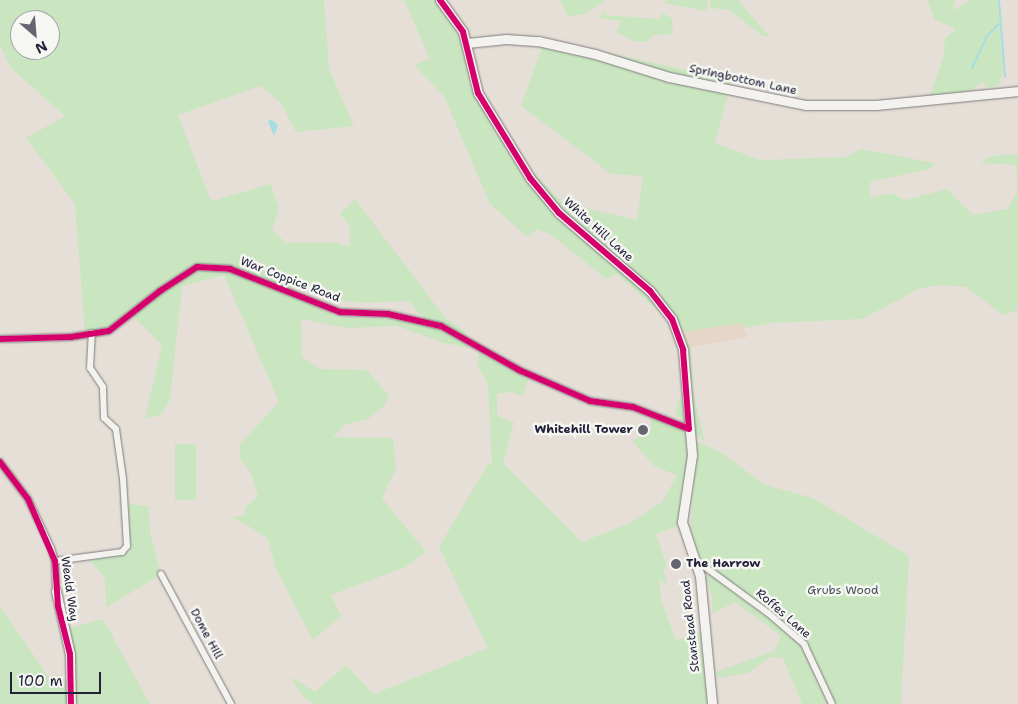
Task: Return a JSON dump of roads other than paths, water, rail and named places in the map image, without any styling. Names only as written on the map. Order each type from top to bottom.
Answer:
[{"type":"street","name":"White Hill Lane","points":[[440,0],[463,32],[478,93],[530,178],[559,214],[650,291],[672,319],[684,350],[689,429]]},
{"type":"street","name":"Springbottom Lane","points":[[467,43],[506,39],[538,41],[595,54],[669,77],[806,106],[876,105],[1018,91]]},
{"type":"street","name":"War Coppice Road","points":[[0,339],[92,334],[109,331],[160,291],[197,268],[230,269],[340,312],[388,314],[441,326],[519,370],[590,401],[632,407],[689,429]]},
{"type":"street","points":[[56,561],[122,552],[127,546],[123,479],[116,429],[104,418],[103,387],[90,368],[92,334]]},
{"type":"street","name":"Stanstead Road","points":[[689,429],[692,455],[682,522],[702,588],[712,704]]},
{"type":"street","name":"Weald Way","points":[[0,462],[28,499],[56,561],[56,591],[70,654],[72,704]]},
{"type":"street","name":"Roffes Lane","points":[[695,564],[701,564],[768,613],[804,644],[832,704]]},
{"type":"street","name":"Dome Hill","points":[[161,574],[231,704]]},
{"type":"water","points":[[271,119],[278,125],[274,136],[268,122]]},
{"type":"waterway","points":[[999,0],[1005,77]]},
{"type":"waterway","points":[[972,68],[987,36],[999,24]]},
{"type":"place","name":"Whitehill Tower","points":[[643,430]]},
{"type":"place","name":"The Harrow","points":[[676,564]]},
{"type":"park label","name":"Grubs Wood","points":[[843,591]]}]
